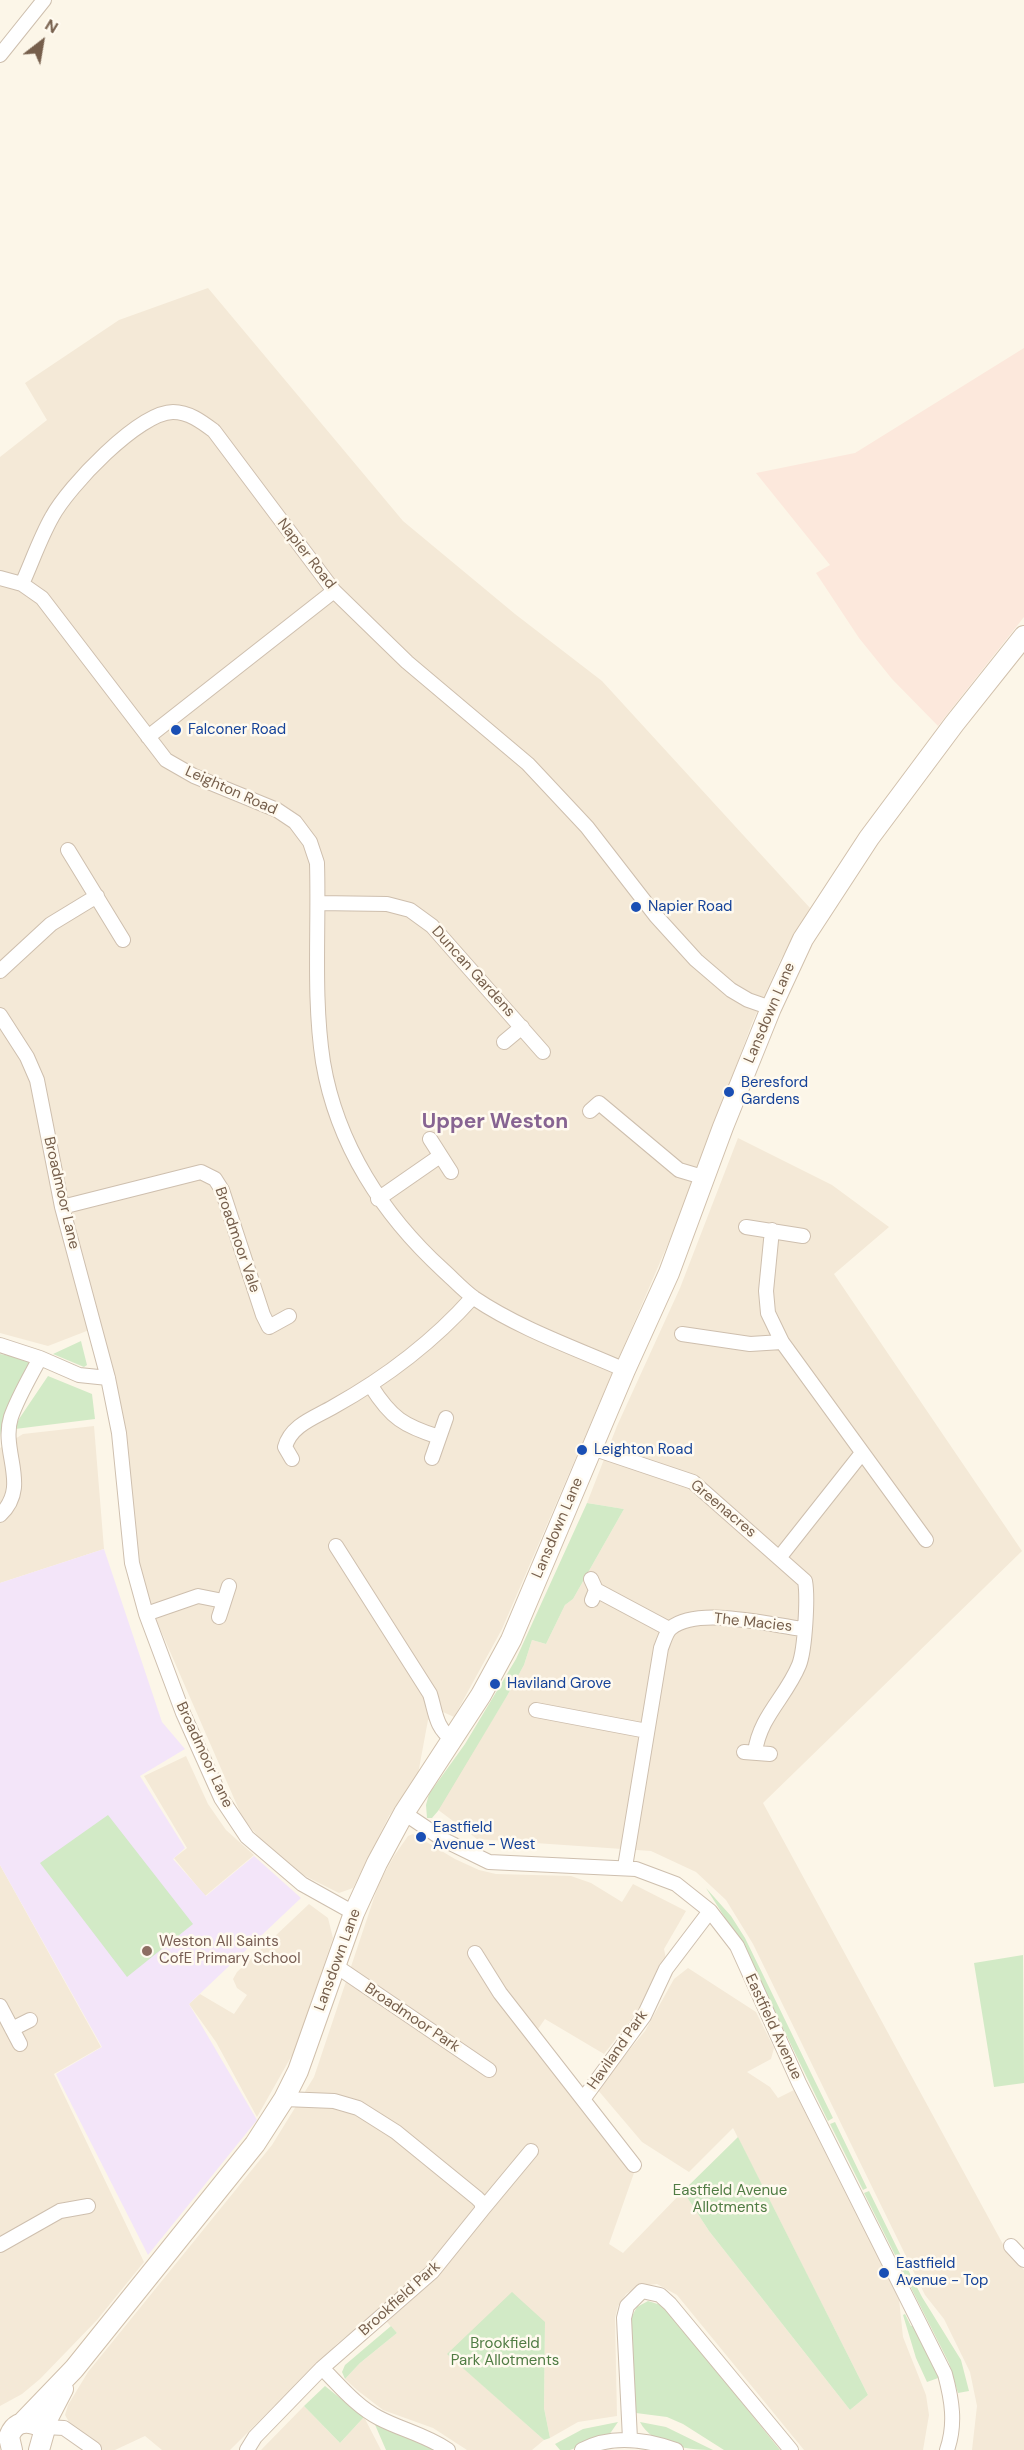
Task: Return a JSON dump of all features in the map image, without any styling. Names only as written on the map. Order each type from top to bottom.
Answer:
[{"type":"street","points":[[0,55],[44,0]]},
{"type":"street","name":"Napier Road","points":[[22,584],[51,517],[64,497],[139,424],[158,414],[175,411],[194,416],[214,431],[334,591],[406,662],[528,764],[587,827],[656,916],[696,960],[731,990],[748,1000],[771,1008]]},
{"type":"street","name":"Leighton Road","points":[[0,578],[22,584],[42,598],[166,759],[177,767],[277,810],[295,822],[310,842],[317,863],[318,1006],[323,1063],[340,1124],[356,1162],[378,1199],[421,1250],[473,1297],[533,1330],[625,1370]]},
{"type":"street","points":[[148,737],[334,591]]},
{"type":"street","name":"Lansdown Lane","points":[[7,2441],[14,2427],[23,2422],[74,2368],[255,2144],[284,2099],[298,2071],[354,1913],[376,1863],[404,1813],[453,1740],[511,1640],[625,1370],[669,1273],[706,1178],[723,1126],[771,1008],[803,939],[822,907],[954,724],[1024,636]]},
{"type":"street","points":[[68,850],[123,940]]},
{"type":"street","points":[[0,971],[51,924],[97,896]]},
{"type":"street","name":"Duncan Gardens","points":[[318,903],[387,904],[410,910],[432,926],[543,1052]]},
{"type":"street","name":"Broadmoor Lane","points":[[0,1015],[27,1057],[37,1080],[62,1207],[108,1378],[119,1433],[132,1563],[146,1614],[183,1713],[232,1815],[247,1837],[291,1875],[328,1900],[354,1913]]},
{"type":"street","name":"Duncan Gardens","points":[[504,1042],[522,1027]]},
{"type":"street","points":[[590,1111],[599,1103],[679,1170],[706,1178]]},
{"type":"street","points":[[430,1138],[451,1172]]},
{"type":"street","points":[[378,1199],[440,1156]]},
{"type":"street","name":"Broadmoor Vale","points":[[62,1207],[201,1172],[215,1179],[222,1190],[269,1327],[289,1316]]},
{"type":"street","points":[[746,1227],[803,1236]]},
{"type":"street","points":[[772,1230],[766,1291],[768,1313],[782,1342],[926,1540]]},
{"type":"street","points":[[292,1459],[285,1447],[296,1428],[371,1386],[413,1357],[446,1328],[473,1297]]},
{"type":"street","points":[[682,1334],[750,1344],[782,1342]]},
{"type":"street","points":[[0,1345],[40,1358],[79,1375],[108,1378]]},
{"type":"street","points":[[0,1515],[12,1501],[15,1491],[8,1437],[10,1418],[40,1358]]},
{"type":"street","points":[[371,1386],[383,1406],[398,1420],[439,1437]]},
{"type":"street","points":[[432,1458],[446,1418]]},
{"type":"street","name":"Greenacres","points":[[592,1448],[693,1482],[805,1581],[803,1649],[799,1665],[758,1733],[756,1753]]},
{"type":"street","points":[[779,1558],[862,1453]]},
{"type":"street","points":[[336,1546],[430,1694],[435,1719],[442,1732],[453,1740]]},
{"type":"street","points":[[219,1617],[229,1586]]},
{"type":"street","points":[[593,1590],[669,1629],[661,1648],[625,1867]]},
{"type":"street","points":[[146,1614],[198,1596],[223,1600]]},
{"type":"street","name":"The Macies","points":[[669,1629],[682,1620],[697,1618],[720,1618],[803,1629]]},
{"type":"street","points":[[534,1711],[647,1731]]},
{"type":"street","name":"Eastfield Avenue","points":[[404,1813],[444,1840],[489,1862],[625,1867],[676,1884],[710,1911],[737,1946],[799,2083],[945,2374],[952,2401],[952,2428],[947,2450]]},
{"type":"street","name":"Haviland Park","points":[[584,2098],[644,2016],[666,1969],[710,1911]]},
{"type":"street","name":"Haviland Park","points":[[475,1953],[500,1993],[634,2165]]},
{"type":"street","name":"Broadmoor Park","points":[[336,1966],[489,2070]]},
{"type":"street","points":[[0,2007],[20,2044]]},
{"type":"street","points":[[12,2029],[30,2020]]},
{"type":"street","points":[[284,2099],[334,2101],[358,2108],[396,2132],[477,2198],[482,2203],[482,2210]]},
{"type":"street","name":"Brookfield Park","points":[[247,2450],[255,2437],[322,2368],[432,2272],[531,2151]]},
{"type":"street","points":[[0,2245],[60,2211],[88,2206]]},
{"type":"street","points":[[1011,2246],[1024,2260]]},
{"type":"street","points":[[630,2439],[624,2318],[627,2306],[642,2291],[660,2295],[670,2304],[791,2450]]},
{"type":"street","name":"Lansdown Lane","points":[[42,2442],[74,2368]]},
{"type":"street","points":[[322,2368],[365,2410],[378,2418],[423,2435],[448,2450]]},
{"type":"street","points":[[23,2422],[39,2428],[42,2442],[64,2427],[94,2449]]},
{"type":"street","points":[[582,2450],[608,2440],[630,2439],[676,2450]]},
{"type":"shaded area","points":[[208,288],[403,521],[515,614],[602,681],[810,908],[781,959],[752,1023],[689,1195],[502,1629],[454,1717],[443,1712],[428,1720],[418,1774],[389,1816],[353,1888],[339,1893],[297,1872],[271,1851],[243,1819],[142,1587],[97,1327],[48,1346],[0,1333],[0,457],[47,420],[25,383],[119,320]]},
{"type":"shaded area","points":[[1024,348],[1024,617],[938,726],[892,679],[859,638],[816,573],[830,565],[756,473],[855,453]]},
{"type":"shaded area","points":[[738,1138],[832,1185],[889,1227],[834,1274],[1022,1551],[763,1803],[1005,2248],[1024,2270],[1024,2450],[972,2450],[977,2406],[970,2372],[944,2319],[925,2295],[753,1944],[726,1900],[696,1872],[651,1851],[477,1839],[437,1809],[507,1696],[524,1665],[532,1640],[546,1644],[565,1605],[573,1599],[624,1509],[587,1503],[617,1426],[680,1288]]},
{"type":"shaded area","points":[[94,1426],[104,1549],[0,1583],[0,1448],[23,1434]]},
{"type":"shaded area","name":"Weston All Saints CofE Primary School","points":[[104,1549],[162,1722],[185,1749],[140,1776],[185,1848],[173,1859],[206,1896],[254,1856],[301,1898],[189,2004],[257,2120],[148,2255],[56,2074],[102,2047],[0,1865],[0,1583]]},
{"type":"shaded area","points":[[186,1756],[208,1804],[226,1830],[254,1855],[205,1896],[174,1858],[187,1848],[144,1776]]},
{"type":"shaded area","points":[[413,1834],[455,1859],[479,1870],[496,1874],[571,1876],[591,1883],[622,1902],[633,1884],[686,1911],[664,1949],[666,1959],[640,2008],[604,2054],[545,2019],[531,2039],[634,2173],[609,2244],[623,2253],[683,2191],[709,2231],[850,2410],[868,2395],[733,2128],[689,2172],[642,2142],[597,2089],[645,2031],[674,1979],[688,1968],[756,2012],[774,2048],[771,2059],[747,2072],[770,2087],[778,2098],[794,2090],[899,2299],[903,2337],[926,2395],[929,2415],[923,2450],[804,2450],[677,2295],[657,2284],[638,2286],[626,2294],[618,2306],[615,2318],[617,2416],[578,2422],[550,2438],[544,2408],[545,2322],[448,2354],[544,2440],[532,2450],[467,2450],[433,2428],[383,2410],[357,2390],[345,2379],[360,2363],[397,2333],[377,2311],[338,2343],[230,2450],[162,2450],[145,2436],[115,2450],[99,2450],[69,2422],[65,2415],[68,2405],[88,2372],[272,2145],[314,2077],[379,1883],[394,1856],[408,1836]]},
{"type":"shaded area","points":[[0,1865],[101,2047],[54,2074],[144,2262],[97,2320],[40,2379],[22,2394],[0,2406]]},
{"type":"shaded area","points":[[309,1904],[328,1918],[333,1938],[295,2050],[257,2117],[216,2042],[189,2004],[200,1994],[234,2014],[247,1995],[237,1988],[233,1979],[237,1972]]},
{"type":"shaded area","points":[[304,2406],[340,2443],[364,2417],[381,2450],[261,2450]]},
{"type":"green space","points":[[81,1341],[87,1365],[84,1367],[53,1354]]},
{"type":"green space","points":[[0,1354],[25,1359],[29,1363],[2,1423],[0,1437]]},
{"type":"green space","points":[[48,1376],[92,1394],[95,1419],[15,1429],[19,1419]]},
{"type":"green space","points":[[587,1503],[624,1509],[573,1599],[565,1605],[546,1644],[532,1640],[524,1665],[507,1696],[438,1811],[432,1818],[427,1818],[426,1805],[429,1794],[465,1744],[516,1659]]},
{"type":"green space","points":[[108,1815],[193,1924],[127,1977],[40,1863]]},
{"type":"green space","points":[[706,1888],[731,1916],[745,1938],[833,2118],[828,2121],[743,1946]]},
{"type":"green space","points":[[1023,1955],[1024,2083],[994,2087],[974,1963]]},
{"type":"green space","points":[[835,2122],[867,2188],[863,2190],[830,2124]]},
{"type":"green space","name":"Eastfield Avenue Allotments","points":[[738,2137],[868,2395],[850,2410],[709,2231],[683,2191]]},
{"type":"green space","points":[[869,2191],[902,2258],[898,2261],[864,2193]]},
{"type":"green space","points":[[904,2262],[922,2297],[961,2360],[969,2391],[958,2393],[949,2363],[899,2264]]},
{"type":"green space","name":"Brookfield Park Allotments","points":[[512,2292],[545,2322],[544,2408],[550,2438],[544,2440],[447,2354]]},
{"type":"green space","points":[[648,2301],[664,2306],[780,2450],[724,2450],[683,2424],[667,2417],[636,2413],[631,2318],[637,2307]]},
{"type":"green space","points":[[905,2314],[911,2326],[915,2325],[941,2377],[927,2382],[916,2358],[903,2315]]},
{"type":"green space","points":[[391,2326],[397,2333],[360,2363],[345,2379],[342,2372],[345,2365]]},
{"type":"green space","points":[[325,2386],[364,2417],[340,2443],[304,2406]]},
{"type":"green space","points":[[373,2420],[435,2450],[386,2450]]},
{"type":"green space","points":[[618,2422],[609,2435],[570,2450],[560,2450],[555,2444],[583,2429]]},
{"type":"green space","points":[[640,2422],[666,2427],[713,2450],[672,2445],[653,2436]]},
{"type":"place","name":"Falconer Road","points":[[176,730]]},
{"type":"place","name":"Napier Road","points":[[636,907]]},
{"type":"place","name":"Beresford Gardens","points":[[729,1092]]},
{"type":"place","name":"Leighton Road","points":[[582,1450]]},
{"type":"place","name":"Haviland Grove","points":[[495,1684]]},
{"type":"place","name":"Eastfield Avenue - West","points":[[421,1837]]},
{"type":"place","name":"Weston All Saints CofE Primary School","points":[[147,1951]]},
{"type":"place","name":"Eastfield Avenue - Top","points":[[884,2273]]},
{"type":"district","name":"Upper Weston","points":[[495,1122]]}]
